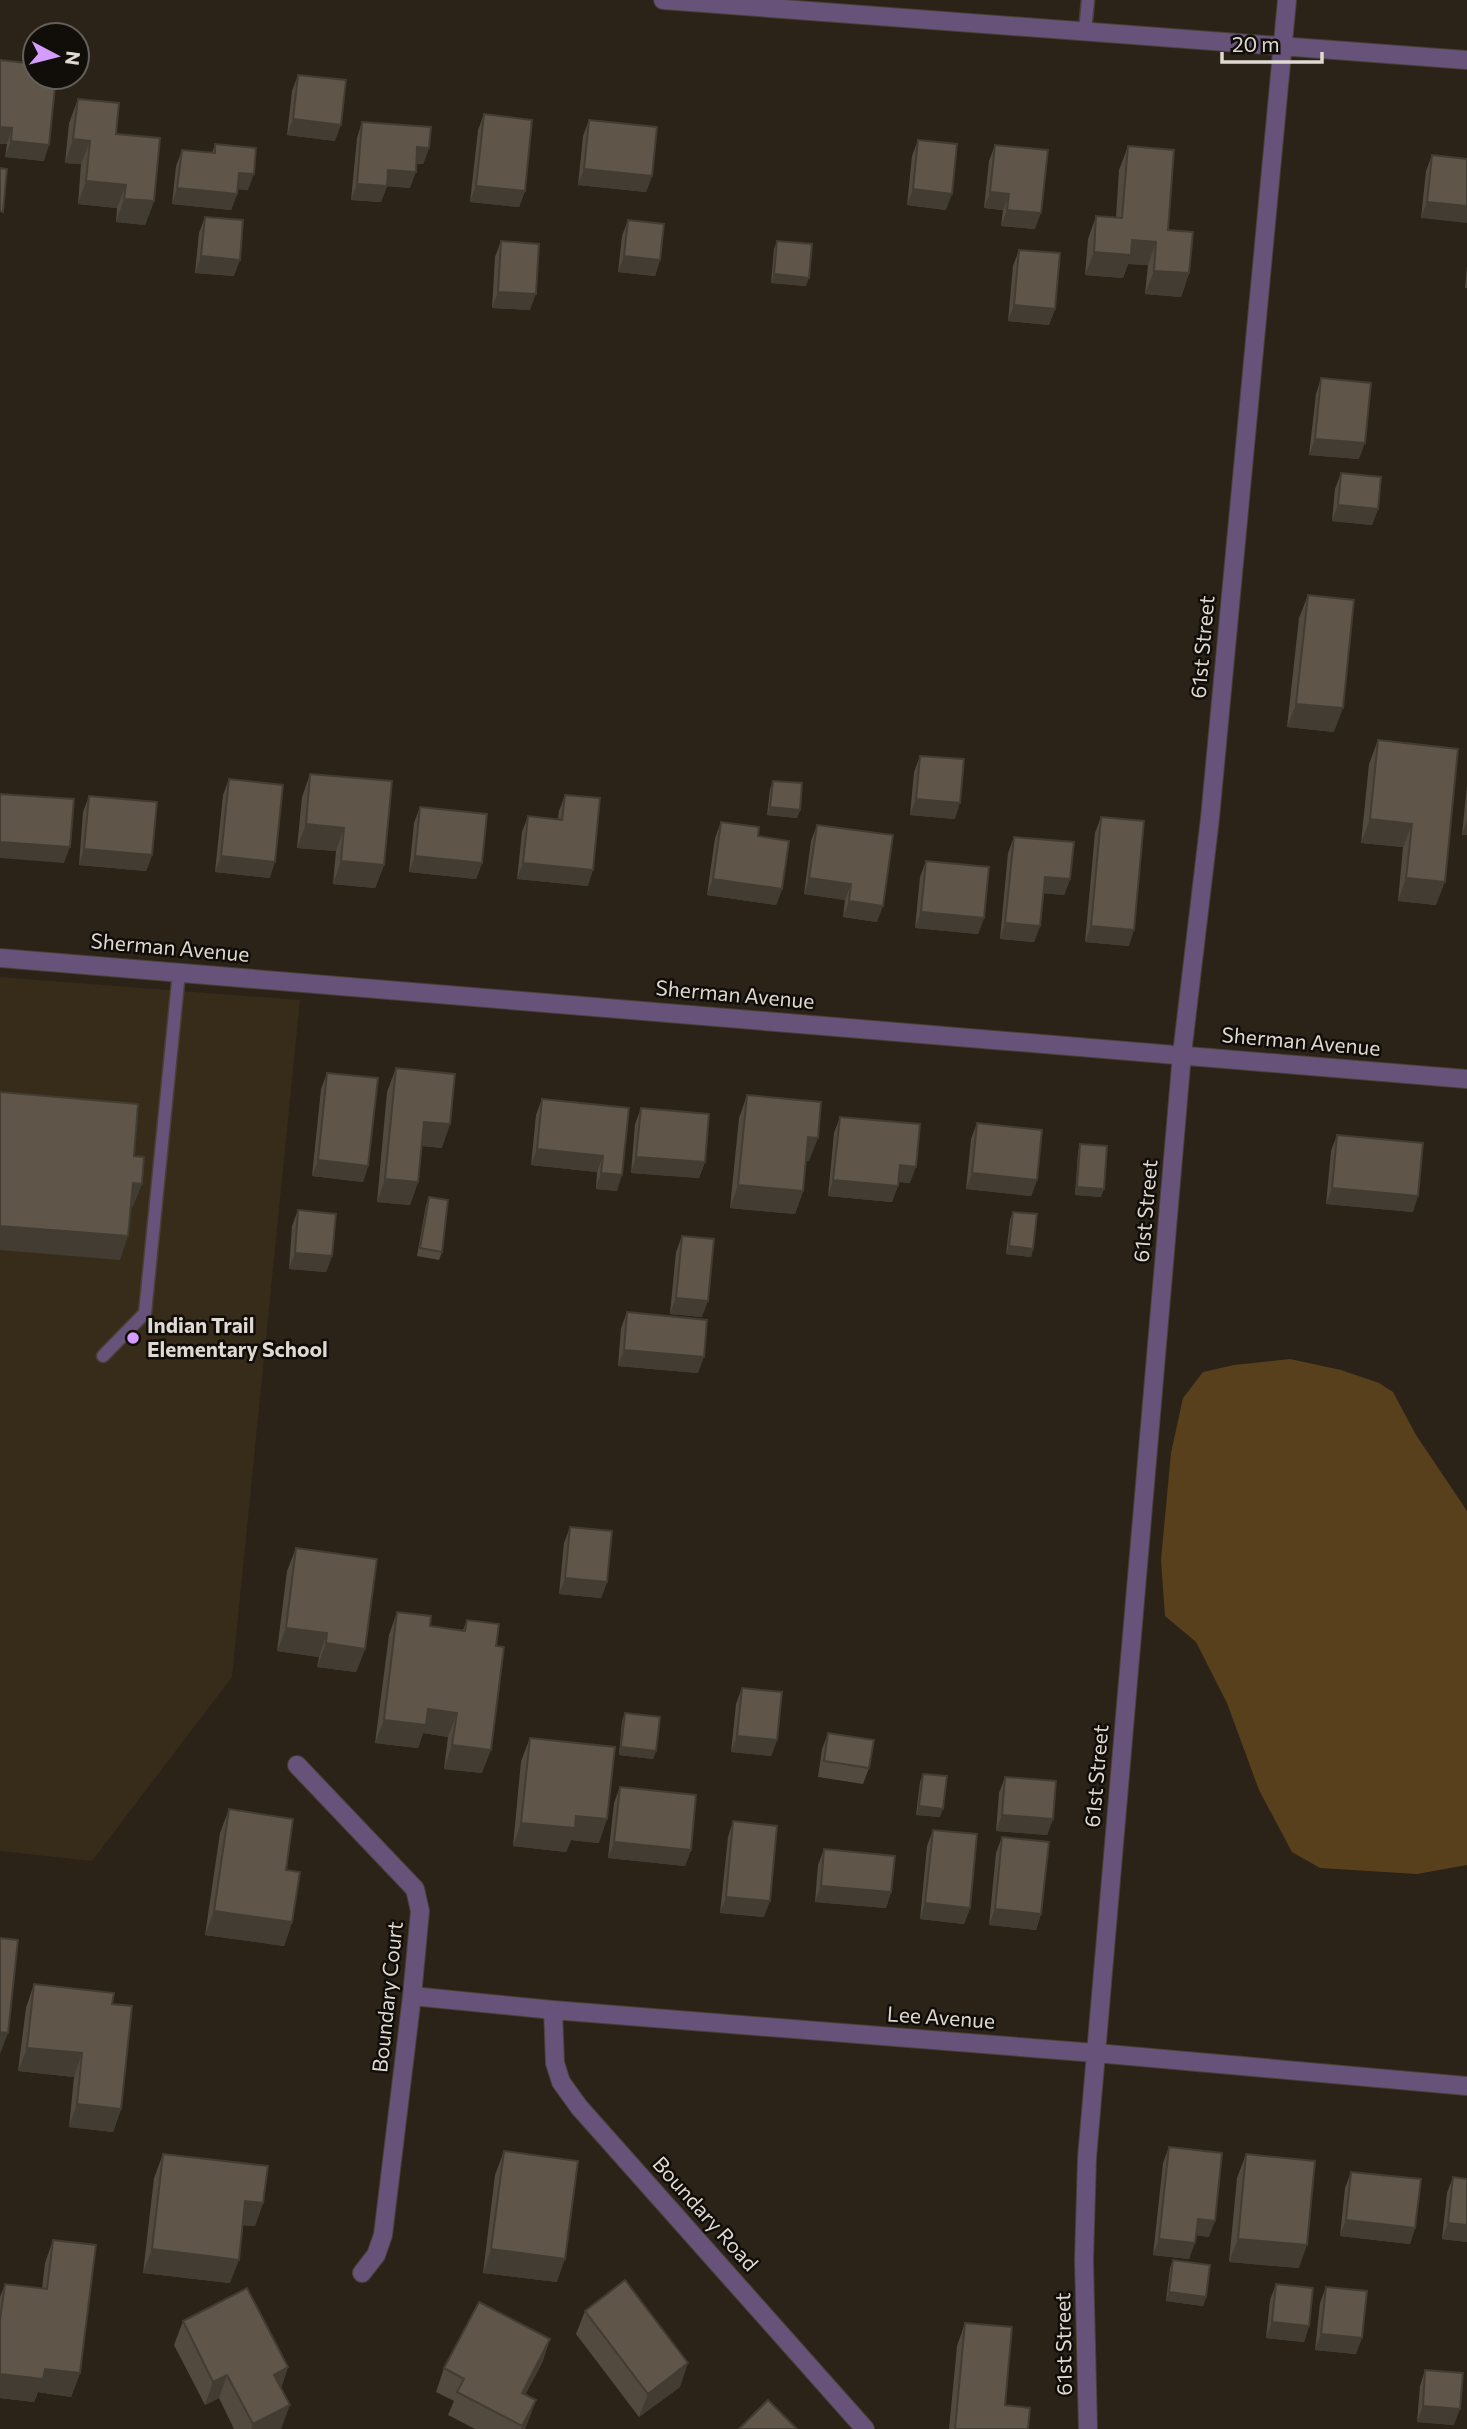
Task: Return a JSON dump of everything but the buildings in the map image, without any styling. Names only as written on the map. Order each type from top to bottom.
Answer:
[{"type":"street","points":[[663,0],[1467,60]]},
{"type":"street","name":"61st Street","points":[[1088,2429],[1084,2260],[1087,2158],[1182,1054],[1211,805],[1287,0]]},
{"type":"street","name":"Sherman Avenue","points":[[0,958],[1467,1079]]},
{"type":"street","name":"Boundary Court","points":[[297,1765],[415,1889],[420,1911],[383,2235],[376,2255],[362,2273]]},
{"type":"street","name":"Lee Avenue","points":[[412,1996],[1467,2086]]},
{"type":"street","name":"Boundary Road","points":[[553,2010],[555,2063],[561,2082],[573,2099],[865,2429]]},
{"type":"lane","points":[[1085,31],[1088,0]]},
{"type":"lane","points":[[103,1356],[145,1313],[179,972]]},
{"type":"shaded area","name":"Indian Trail Elementary School","points":[[0,977],[300,1000],[232,1677],[92,1861],[0,1851]]},
{"type":"shaded area","points":[[1290,1359],[1341,1370],[1379,1383],[1393,1392],[1416,1435],[1467,1511],[1467,1865],[1417,1874],[1320,1868],[1292,1852],[1259,1790],[1227,1703],[1196,1642],[1165,1616],[1161,1560],[1171,1453],[1183,1398],[1203,1372],[1234,1365]]},
{"type":"place","name":"Indian Trail Elementary School","points":[[133,1338]]}]
